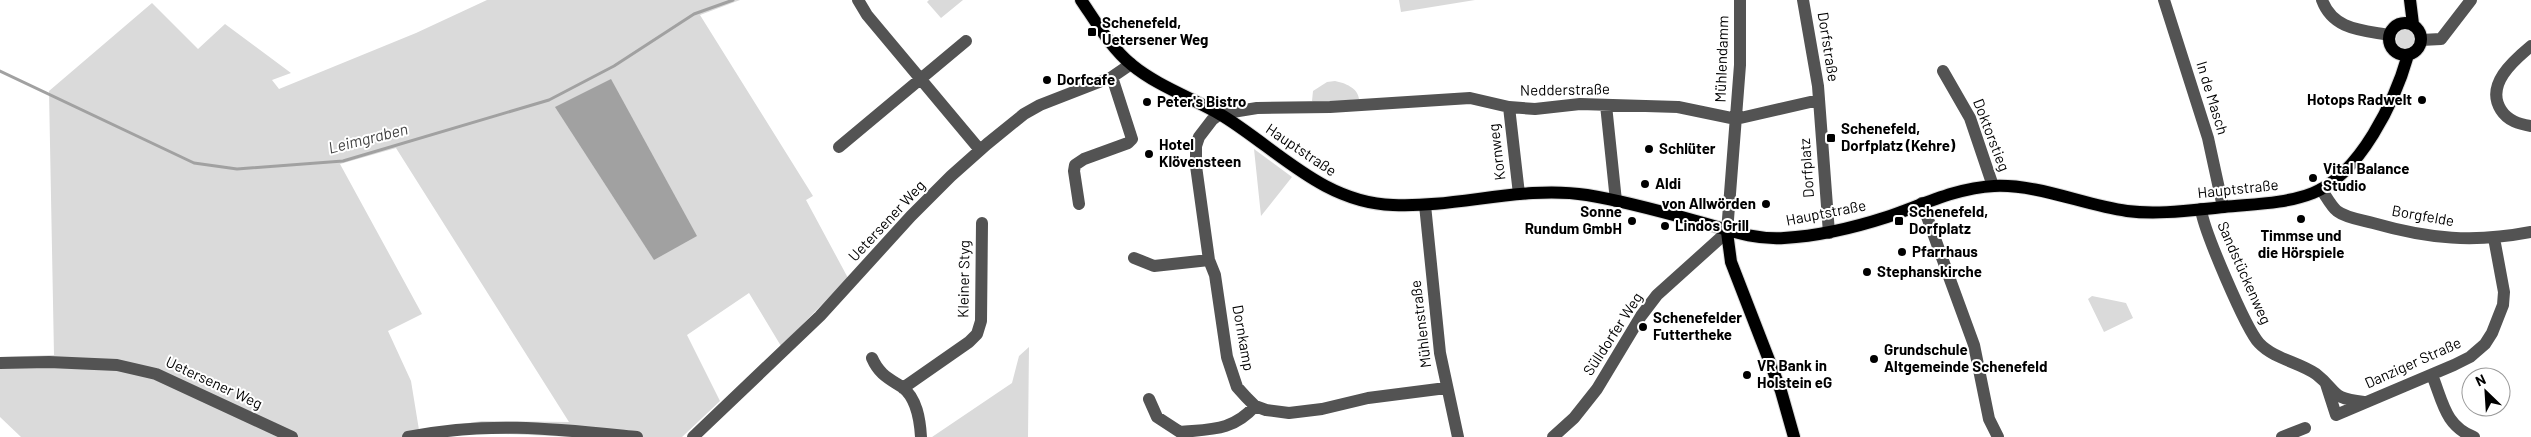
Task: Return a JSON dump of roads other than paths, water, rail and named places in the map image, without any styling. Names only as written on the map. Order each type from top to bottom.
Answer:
[{"type":"main road","name":"Hauptstraße","points":[[1081,0],[1110,41],[1131,64],[1160,83],[1220,114],[1321,185],[1341,195],[1366,203],[1424,206],[1518,194],[1563,193],[1616,201],[1688,218],[1727,232],[1780,238],[1829,233],[1880,219],[1956,192],[1993,186],[2026,188],[2128,211],[2168,212],[2201,210],[2277,202],[2306,196],[2321,189],[2348,167],[2366,144],[2402,78],[2402,54],[2417,50],[2421,40]]},
{"type":"main road","points":[[2403,0],[2406,24]]},
{"type":"main road","points":[[2406,24],[2410,0]]},
{"type":"main road","points":[[2402,54],[2390,45],[2389,35],[2393,27],[2406,24],[2419,30],[2421,40]]},
{"type":"main road","points":[[1727,232],[1731,262],[1781,391],[1794,437]]},
{"type":"street","points":[[858,0],[861,7],[980,150]]},
{"type":"street","name":"Mühlendamm","points":[[1727,232],[1740,65],[1740,0]]},
{"type":"street","name":"Dorfstraße","points":[[1804,0],[1819,100]]},
{"type":"street","name":"In de Masch","points":[[2164,0],[2208,138],[2223,207]]},
{"type":"street","points":[[2322,0],[2332,17],[2340,23],[2358,30],[2389,35]]},
{"type":"street","points":[[2421,40],[2433,41],[2441,38],[2472,0]]},
{"type":"street","points":[[839,147],[966,41]]},
{"type":"street","points":[[2531,46],[2511,64],[2495,92],[2497,102],[2504,115],[2518,124],[2531,126]]},
{"type":"street","name":"Uetersener Weg","points":[[693,437],[820,316],[911,216],[980,150],[1024,114],[1040,105],[1112,77],[1131,64]]},
{"type":"street","name":"Doktorstieg","points":[[1943,71],[1970,118],[1993,186]]},
{"type":"street","points":[[1079,204],[1074,171],[1075,165],[1084,159],[1128,143],[1132,139],[1112,77]]},
{"type":"street","name":"Nedderstraße","points":[[1220,114],[1257,108],[1330,107],[1470,98],[1508,107],[1534,109],[1580,104],[1678,107],[1736,119],[1819,100]]},
{"type":"street","name":"Dorfplatz","points":[[1819,100],[1829,233]]},
{"type":"street","points":[[1606,105],[1616,201]]},
{"type":"street","name":"Kornweg","points":[[1508,107],[1518,194]]},
{"type":"street","name":"Dornkamp","points":[[1220,114],[1205,128],[1196,146],[1196,166],[1208,260],[1215,275],[1232,374],[1237,387],[1255,406]]},
{"type":"street","name":"Borgfelde","points":[[2321,189],[2336,210],[2345,215],[2422,235],[2460,239],[2494,238],[2531,232]]},
{"type":"street","points":[[1922,204],[1974,345],[1990,419],[1998,437]]},
{"type":"street","name":"Mühlenstraße","points":[[1424,206],[1440,353],[1458,437]]},
{"type":"street","name":"Sandstückenweg","points":[[2201,210],[2216,255],[2251,332],[2260,344],[2271,352],[2316,375],[2334,394],[2342,399],[2366,402]]},
{"type":"street","name":"Kleiner Styg","points":[[903,388],[969,342],[977,334],[980,321],[982,223]]},
{"type":"street","name":"Sülldorfer Weg","points":[[1552,437],[1574,418],[1597,389],[1641,316],[1657,295],[1727,232]]},
{"type":"street","name":"Danziger Straße","points":[[2326,384],[2336,415],[2432,375],[2476,352],[2485,344],[2495,326],[2503,305],[2504,292],[2494,238]]},
{"type":"street","points":[[1134,258],[1154,266],[1208,260]]},
{"type":"street","points":[[872,358],[883,376],[903,388],[920,417],[921,437]]},
{"type":"street","name":"Uetersener Weg","points":[[0,364],[49,362],[116,365],[156,374],[292,437]]},
{"type":"street","points":[[2432,375],[2451,422],[2462,432],[2474,437]]},
{"type":"street","points":[[1149,399],[1157,417],[1180,432],[1227,426],[1238,422],[1255,406],[1277,413],[1303,412],[1368,398],[1446,388]]},
{"type":"street","points":[[408,437],[482,426],[527,427],[637,437]]},
{"type":"street","points":[[2282,437],[2304,428]]},
{"type":"waterway","name":"Leimgraben","points":[[0,71],[194,163],[237,169],[343,161],[549,100],[614,66],[694,14],[733,0]]},
{"type":"place","name":"Schenefeld, Uetersener Weg","points":[[1092,32]]},
{"type":"place","name":"Dorfcafe","points":[[1047,80]]},
{"type":"place","name":"Hotops Radwelt","points":[[2422,100]]},
{"type":"place","name":"Peter's Bistro","points":[[1147,102]]},
{"type":"place","name":"Schenefeld, Dorfplatz (Kehre)","points":[[1831,138]]},
{"type":"place","name":"Schlüter","points":[[1649,149]]},
{"type":"place","name":"Hotel Klövensteen","points":[[1149,154]]},
{"type":"place","name":"Vital Balance Studio","points":[[2313,178]]},
{"type":"place","name":"Aldi","points":[[1645,184]]},
{"type":"place","name":"von Allwörden","points":[[1766,204]]},
{"type":"place","name":"Timmse und die Hörspiele","points":[[2301,219]]},
{"type":"place","name":"Sonne Rundum GmbH","points":[[1632,221]]},
{"type":"place","name":"Schenefeld, Dorfplatz","points":[[1899,221]]},
{"type":"place","name":"Lindos Grill","points":[[1665,226]]},
{"type":"place","name":"Pfarrhaus","points":[[1902,252]]},
{"type":"place","name":"Stephanskirche","points":[[1867,272]]},
{"type":"place","name":"Schenefelder Futtertheke","points":[[1643,327]]},
{"type":"place","name":"Grundschule Altgemeinde Schenefeld","points":[[1874,359]]},
{"type":"place","name":"VR Bank in Holstein eG","points":[[1747,375]]}]
